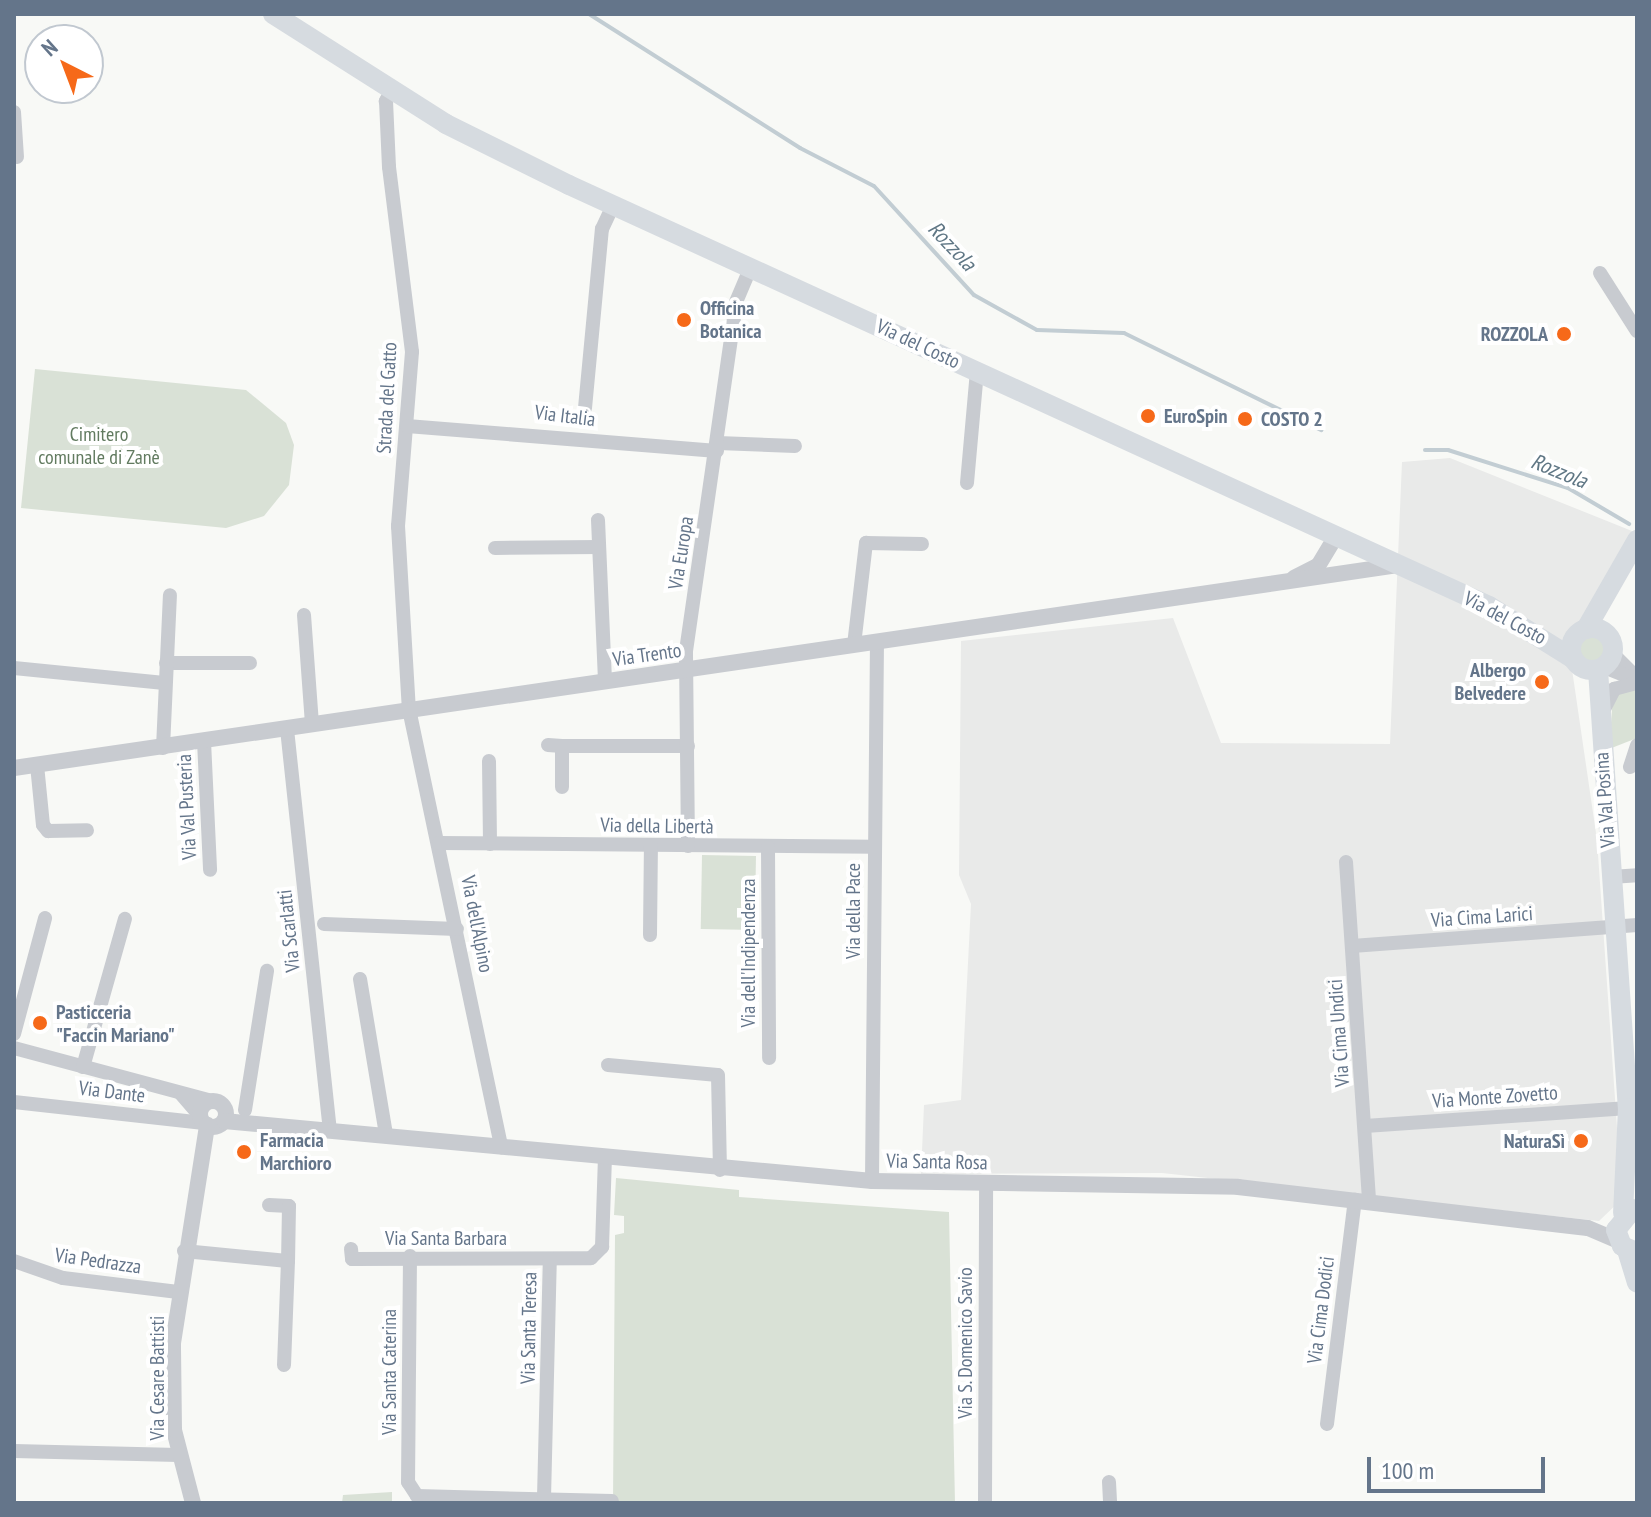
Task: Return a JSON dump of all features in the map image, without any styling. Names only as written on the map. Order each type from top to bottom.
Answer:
[{"type":"main road","name":"Via del Costo","points":[[273,14],[392,90],[613,205],[1399,565],[1596,659]]},
{"type":"main road","points":[[1582,631],[1610,591],[1637,540]]},
{"type":"main road","points":[[1596,659],[1610,591]]},
{"type":"main road","points":[[1536,630],[1582,631]]},
{"type":"main road","points":[[1582,631],[1596,659]]},
{"type":"main road","points":[[1582,631],[1596,659]]},
{"type":"main road","name":"Via Val Posina","points":[[1596,659],[1615,927],[1629,1023],[1628,1108],[1633,1191],[1627,1213],[1627,1248],[1637,1282]]},
{"type":"street","name":"Strada del Gatto","points":[[392,90],[386,101],[389,167],[412,352],[398,570],[409,709]]},
{"type":"street","points":[[14,112],[17,157]]},
{"type":"street","points":[[585,408],[602,229],[613,205]]},
{"type":"street","name":"Via Europa","points":[[688,846],[688,669],[736,302],[751,267]]},
{"type":"street","points":[[1600,273],[1637,331]]},
{"type":"street","points":[[967,483],[977,371]]},
{"type":"street","name":"Via Italia","points":[[407,426],[718,447]]},
{"type":"street","points":[[718,447],[795,446]]},
{"type":"street","points":[[598,520],[605,681]]},
{"type":"street","name":"Via Trento","points":[[1285,582],[1318,566],[1336,536]]},
{"type":"street","points":[[854,645],[866,543],[922,544]]},
{"type":"street","points":[[1343,576],[1355,545]]},
{"type":"street","points":[[495,548],[599,547]]},
{"type":"street","name":"Via Trento","points":[[14,768],[1343,576],[1399,565]]},
{"type":"street","points":[[163,748],[170,595]]},
{"type":"street","points":[[304,615],[312,725]]},
{"type":"street","name":"Via della Pace","points":[[872,1181],[877,641]]},
{"type":"street","name":"Via del Costo","points":[[1596,659],[1637,680]]},
{"type":"street","points":[[166,663],[250,663]]},
{"type":"street","points":[[14,668],[164,683]]},
{"type":"street","points":[[1600,723],[1614,689],[1637,680]]},
{"type":"street","name":"Via dell'Alpino","points":[[409,709],[501,1147]]},
{"type":"street","name":"Via Scarlatti","points":[[287,729],[330,1129]]},
{"type":"street","name":"Via Val Pusteria","points":[[204,741],[210,870]]},
{"type":"street","points":[[1630,767],[1637,745]]},
{"type":"street","points":[[562,787],[555,746],[688,746]]},
{"type":"street","points":[[489,761],[490,844]]},
{"type":"street","points":[[37,765],[43,825],[87,830]]},
{"type":"street","name":"Via della Libertà","points":[[439,843],[874,847]]},
{"type":"street","points":[[650,935],[651,846]]},
{"type":"street","name":"Via dell'Indipendenza","points":[[768,847],[769,1058]]},
{"type":"street","name":"Via Cima Undici","points":[[1346,862],[1365,1126],[1362,1200]]},
{"type":"street","name":"Via Val Posina","points":[[1611,877],[1637,875]]},
{"type":"street","points":[[14,1034],[45,918]]},
{"type":"street","points":[[83,1067],[125,919]]},
{"type":"street","points":[[324,924],[457,929]]},
{"type":"street","name":"Via Cima Larici","points":[[1352,946],[1637,925]]},
{"type":"street","points":[[245,1110],[267,971]]},
{"type":"street","points":[[360,979],[386,1134]]},
{"type":"street","name":"Via Santa Rosa","points":[[14,1048],[217,1102],[285,1124]]},
{"type":"street","points":[[608,1065],[718,1075],[720,1170]]},
{"type":"street","points":[[181,1094],[210,1123]]},
{"type":"street","name":"Via Dante","points":[[14,1102],[210,1123]]},
{"type":"street","points":[[210,1123],[217,1102]]},
{"type":"street","points":[[210,1123],[217,1102]]},
{"type":"street","name":"Via Monte Zovetto","points":[[1365,1126],[1628,1108]]},
{"type":"street","name":"Via Santa Rosa","points":[[210,1123],[285,1124],[720,1170],[872,1181],[1238,1187],[1588,1228],[1627,1248]]},
{"type":"street","name":"Via Cesare Battisti","points":[[193,1503],[178,1455],[178,1292],[210,1123]]},
{"type":"street","name":"Via Santa Teresa","points":[[544,1498],[550,1259],[591,1258],[602,1247],[605,1156]]},
{"type":"street","name":"Via S. Domenico Savio","points":[[985,1503],[986,1183]]},
{"type":"street","name":"Via Cima Dodici","points":[[1327,1424],[1362,1200]]},
{"type":"street","points":[[269,1205],[289,1206],[284,1365]]},
{"type":"street","name":"Via Santa Rosa","points":[[1588,1228],[1627,1213]]},
{"type":"street","name":"Via Santa Barbara","points":[[351,1249],[352,1259],[410,1256],[550,1259]]},
{"type":"street","points":[[184,1251],[288,1261]]},
{"type":"street","name":"Via Santa Caterina","points":[[410,1256],[410,1487],[417,1496],[544,1498]]},
{"type":"street","name":"Via Pedrazza","points":[[14,1261],[63,1278],[178,1292]]},
{"type":"street","points":[[14,1451],[178,1455]]},
{"type":"street","points":[[1109,1482],[1110,1503]]},
{"type":"street","points":[[544,1498],[612,1501]]},
{"type":"shaded area","points":[[1450,458],[1632,531],[1568,642],[1597,840],[1622,1199],[1599,1221],[1162,1173],[921,1174],[924,1105],[961,1100],[971,904],[959,875],[961,641],[1173,618],[1221,743],[1390,744],[1402,462]]},
{"type":"green space","name":"Cimitero comunale di Zanè","points":[[35,369],[246,390],[286,423],[294,445],[289,485],[264,516],[226,528],[21,508]]},
{"type":"green space","points":[[1593,635],[1603,639],[1607,649],[1603,659],[1593,663],[1583,659],[1579,649],[1583,639]]},
{"type":"green space","points":[[1637,687],[1637,738],[1609,749],[1613,696]]},
{"type":"green space","points":[[702,855],[756,856],[755,930],[701,929]]},
{"type":"green space","points":[[616,1178],[739,1190],[739,1197],[949,1212],[955,1503],[613,1503],[615,1235],[624,1233],[624,1216],[614,1215]]},
{"type":"green space","points":[[392,1492],[392,1503],[342,1503],[343,1495]]},
{"type":"waterway","name":"Rozzola","points":[[589,14],[800,148],[874,186],[974,295],[1037,330],[1124,333],[1321,430]]},
{"type":"waterway","name":"Rozzola","points":[[1425,450],[1448,450],[1568,488],[1629,524]]},
{"type":"place","name":"Officina Botanica","points":[[684,320]]},
{"type":"place","name":"ROZZOLA","points":[[1564,334]]},
{"type":"place","name":"EuroSpin","points":[[1148,416]]},
{"type":"place","name":"COSTO 2","points":[[1245,419]]},
{"type":"place","name":"Albergo Belvedere","points":[[1542,682]]},
{"type":"place","name":"Pasticceria \"Faccin Mariano\"","points":[[40,1023]]},
{"type":"place","name":"NaturaSì","points":[[1581,1141]]},
{"type":"place","name":"Farmacia Marchioro","points":[[244,1152]]}]
